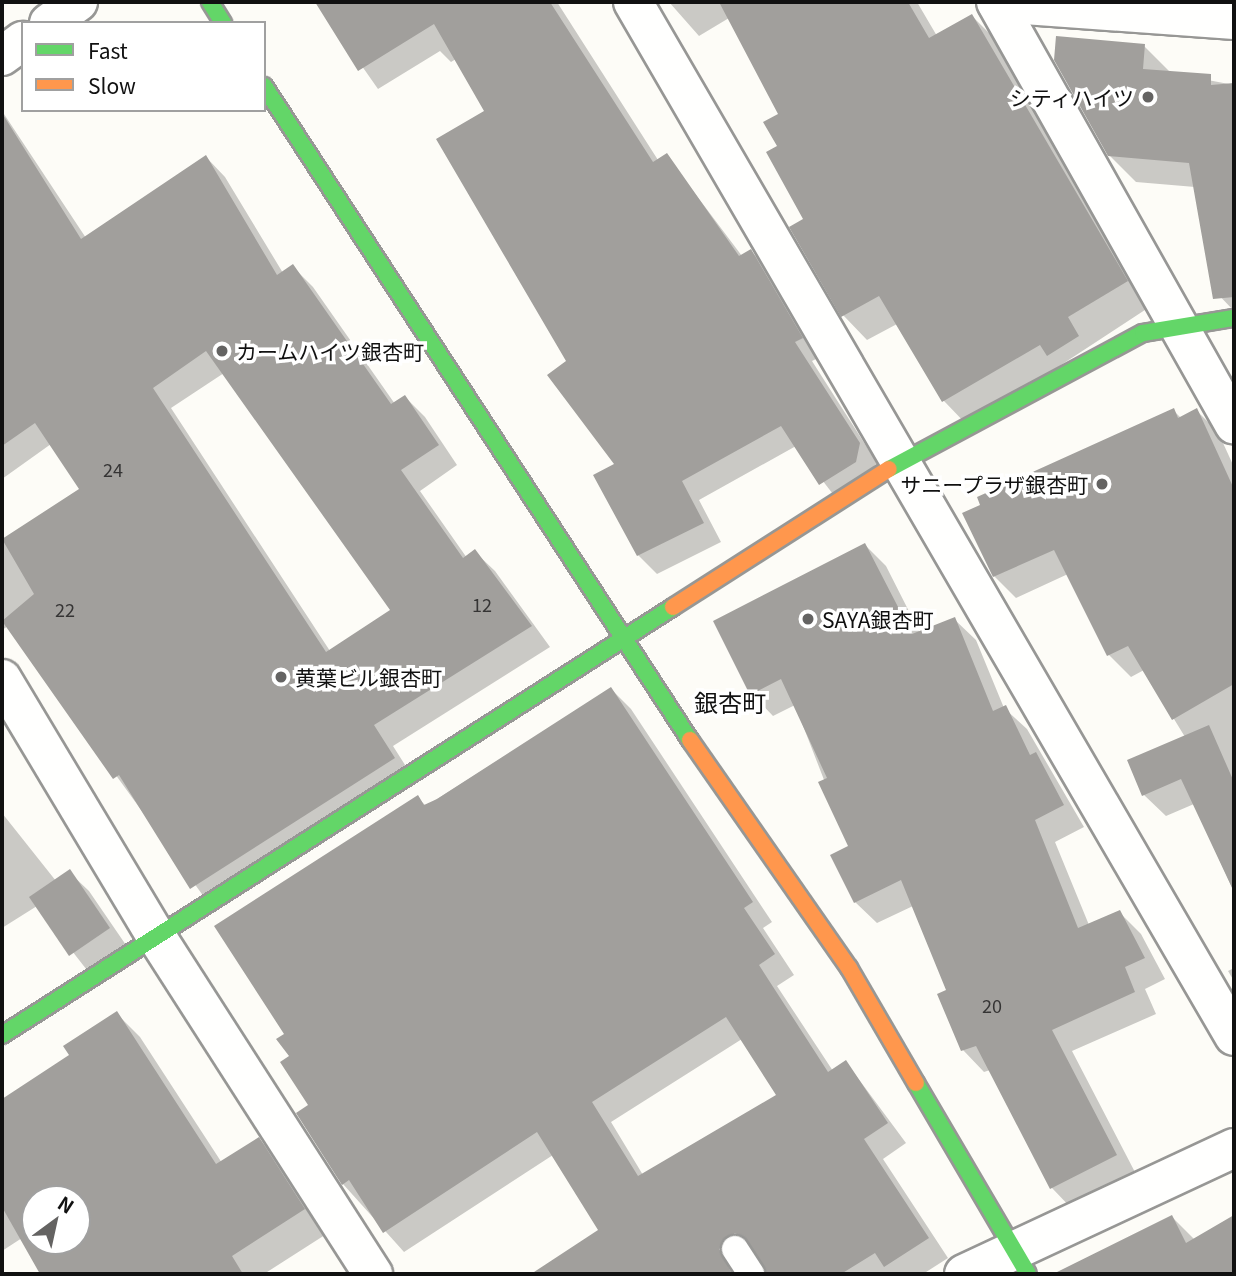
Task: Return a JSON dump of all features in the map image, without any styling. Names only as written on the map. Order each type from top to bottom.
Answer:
[{"type":"street","points":[[52,21],[78,2]]},
{"type":"street","points":[[210,2],[222,21]]},
{"type":"street","points":[[633,2],[897,464],[1234,1037]]},
{"type":"street","points":[[996,2],[1234,20]]},
{"type":"street","points":[[996,2],[1175,326],[1234,425]]},
{"type":"street","points":[[2,56],[21,42]]},
{"type":"street","points":[[266,89],[618,637],[849,968],[1021,1260]]},
{"type":"street","points":[[2,1035],[421,771],[618,637],[897,464],[1143,333],[1234,318]]},
{"type":"street","points":[[2,679],[156,936],[373,1274]]},
{"type":"street","points":[[964,1274],[1021,1260],[1234,1148]]},
{"type":"lane","points":[[735,1249],[751,1274]]},
{"type":"building","points":[[315,2],[550,2],[653,162],[667,153],[739,256],[751,249],[803,338],[795,342],[860,443],[856,462],[819,485],[781,426],[682,481],[704,523],[637,556],[593,475],[614,464],[547,375],[566,361],[436,139],[484,111],[434,24],[358,71]]},
{"type":"building","points":[[719,2],[908,2],[929,38],[972,14],[1128,281],[1068,317],[1079,336],[1047,356],[1040,345],[942,402],[879,296],[841,317],[789,227],[803,219],[766,152],[777,146],[763,122],[778,114]]},
{"type":"building","name":"シティハイツ","points":[[1056,36],[1145,44],[1143,69],[1211,74],[1211,85],[1234,83],[1234,297],[1213,299],[1189,163],[1108,156],[1054,60]]},
{"type":"building","points":[[2,113],[81,239],[206,155],[277,275],[293,264],[391,404],[405,395],[439,445],[401,470],[463,558],[475,549],[532,626],[374,725],[395,758],[190,889],[119,775],[113,779],[2,621],[34,594],[2,539],[79,489],[35,423],[2,446]],"holes":[[[206,351],[390,610],[326,652],[153,388]]]},
{"type":"building","points":[[1174,408],[1178,418],[1197,408],[1234,489],[1234,684],[1172,720],[1128,646],[1107,656],[1054,550],[993,577],[962,513],[980,505],[977,497]]},
{"type":"building","points":[[865,543],[912,634],[955,617],[993,711],[1006,705],[1030,755],[1036,752],[1064,805],[1035,820],[1078,928],[1120,910],[1145,958],[1125,967],[1135,992],[1052,1030],[1117,1155],[1050,1189],[976,1046],[961,1051],[937,994],[946,990],[901,880],[854,903],[830,855],[848,846],[818,782],[827,778],[781,679],[750,695],[713,621]]},
{"type":"building","points":[[611,687],[753,902],[744,908],[775,954],[759,965],[828,1072],[846,1060],[888,1123],[864,1139],[929,1238],[884,1267],[875,1253],[841,1274],[767,1274],[748,1241],[735,1233],[719,1249],[732,1274],[531,1274],[598,1230],[537,1132],[383,1233],[349,1180],[342,1185],[296,1113],[308,1105],[280,1062],[289,1056],[276,1039],[284,1034],[214,926],[418,795],[424,805]],"holes":[[[726,1017],[776,1095],[638,1176],[592,1102]]]},
{"type":"building","points":[[1209,725],[1234,782],[1234,892],[1181,779],[1142,796],[1127,760]]},
{"type":"building","points":[[70,869],[110,928],[69,956],[29,897]]},
{"type":"building","points":[[117,1011],[216,1164],[259,1137],[305,1209],[232,1256],[243,1274],[40,1274],[29,1255],[91,1255],[91,1185],[21,1185],[21,1240],[2,1207],[2,1099],[69,1055],[63,1046]]},
{"type":"building","points":[[1172,1215],[1186,1243],[1234,1215],[1234,1274],[1053,1274]]},
{"type":"traffic: fast","points":[[210,2],[222,21]]},
{"type":"traffic: fast","points":[[266,89],[690,740]]},
{"type":"traffic: fast","points":[[889,469],[1143,333],[1234,318]]},
{"type":"traffic: fast","points":[[2,1035],[673,607]]},
{"type":"traffic: fast","points":[[916,1083],[1028,1274]]},
{"type":"traffic: slow","points":[[673,607],[889,469]]},
{"type":"traffic: slow","points":[[690,740],[849,968],[916,1083]]},
{"type":"place","name":"シティハイツ","points":[[1148,97]]},
{"type":"place","name":"カームハイツ銀杏町","points":[[222,351]]},
{"type":"place","name":"サニープラザ銀杏町","points":[[1102,484]]},
{"type":"place","name":"SAYA銀杏町","points":[[808,619]]},
{"type":"place","name":"黄葉ビル銀杏町","points":[[281,677]]},
{"type":"district","name":"銀杏町","points":[[730,702]]}]
